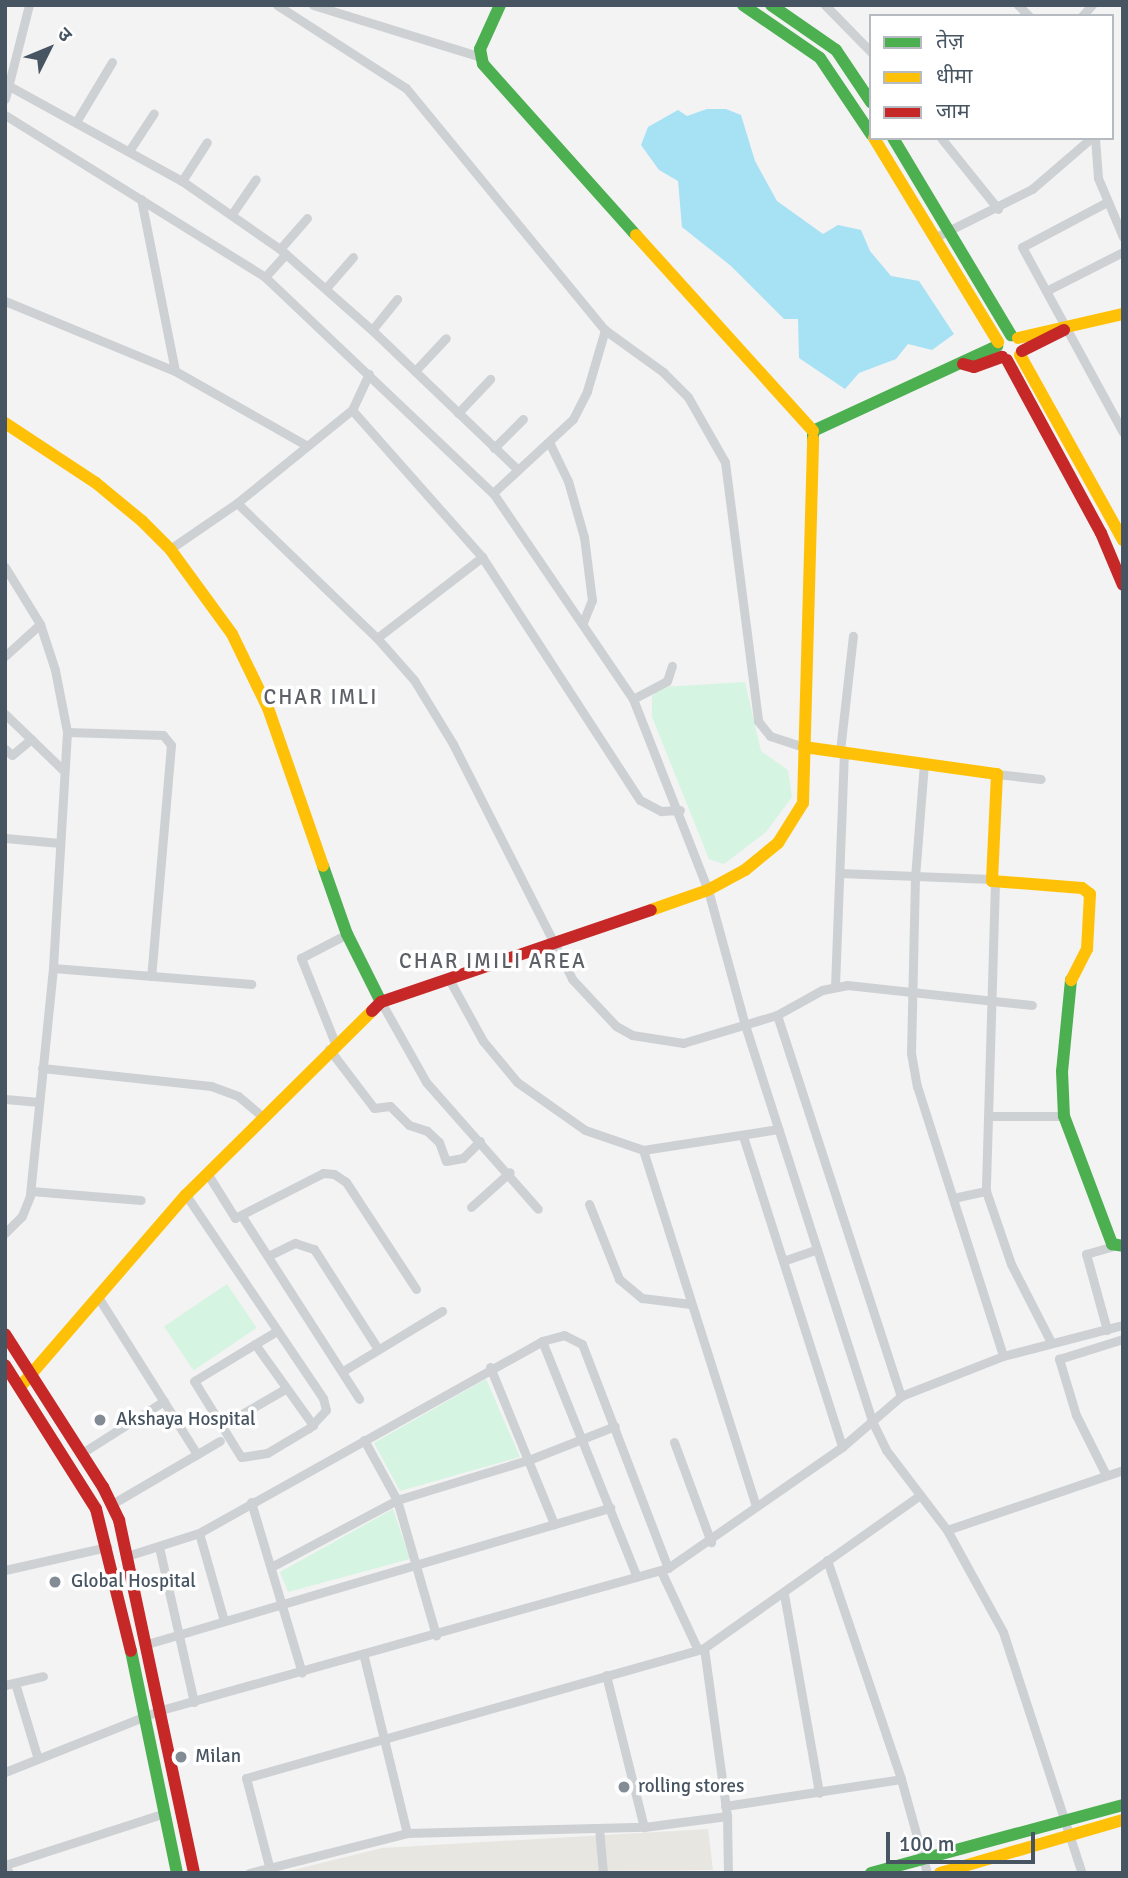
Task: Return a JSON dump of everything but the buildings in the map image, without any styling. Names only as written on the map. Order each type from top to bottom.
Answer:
[{"type":"main road","points":[[743,5],[820,58],[869,131]]},
{"type":"main road","points":[[771,5],[836,50],[869,99]]},
{"type":"main road","points":[[177,1873],[162,1814],[107,1547],[96,1509],[13,1376],[33,1368],[186,1195],[332,1046],[381,1002],[708,890],[745,870],[792,827],[803,803],[813,431],[478,56],[498,6]]},
{"type":"main road","points":[[875,140],[1037,415],[1101,533],[1123,585]]},
{"type":"main road","points":[[894,140],[1015,336],[1050,408],[1123,540]]},
{"type":"main road","points":[[1001,351],[1015,336],[1065,330],[1123,314]]},
{"type":"main road","points":[[813,431],[963,364],[1001,351],[1021,353],[1065,330]]},
{"type":"main road","points":[[1037,415],[1050,408]]},
{"type":"main road","points":[[5,423],[96,483],[170,549],[232,634],[268,708],[347,934],[381,1002]]},
{"type":"main road","points":[[804,747],[998,774],[993,880],[1082,888],[1093,899],[1087,949],[1070,982],[1062,1072],[1064,1116],[1119,1246]]},
{"type":"main road","points":[[5,1334],[33,1368],[112,1504],[147,1644],[194,1873]]},
{"type":"main road","points":[[871,1873],[925,1868],[1123,1805]]},
{"type":"main road","points":[[940,1873],[1123,1821]]},
{"type":"street","points":[[5,99],[11,87],[29,5]]},
{"type":"street","points":[[277,5],[406,88],[604,330],[676,384],[720,447],[734,509],[758,721],[771,736],[804,747]]},
{"type":"street","points":[[313,5],[478,56]]},
{"type":"street","points":[[351,17],[357,5]]},
{"type":"street","points":[[825,5],[869,50]]},
{"type":"street","points":[[76,122],[112,62]]},
{"type":"street","points":[[11,87],[182,181],[283,251],[372,330],[517,469]]},
{"type":"street","points":[[129,151],[154,113]]},
{"type":"street","points":[[5,115],[265,277],[493,493],[634,699],[680,810],[708,890],[745,1025],[872,1421],[886,1450],[947,1530],[1003,1632],[1082,1873]]},
{"type":"street","points":[[943,140],[998,209]]},
{"type":"street","points":[[934,238],[998,209],[1069,161],[1091,140]]},
{"type":"street","points":[[1093,140],[1098,178],[1123,237]]},
{"type":"street","points":[[182,181],[206,142]]},
{"type":"street","points":[[232,214],[256,179]]},
{"type":"street","points":[[141,199],[175,371]]},
{"type":"street","points":[[1107,202],[1022,247],[1123,432]]},
{"type":"street","points":[[265,277],[307,218]]},
{"type":"street","points":[[1046,291],[1123,252]]},
{"type":"street","points":[[326,288],[353,257]]},
{"type":"street","points":[[372,330],[397,299]]},
{"type":"street","points":[[5,301],[175,371],[306,445]]},
{"type":"street","points":[[493,493],[517,469],[550,444],[573,419],[587,391],[604,330]]},
{"type":"street","points":[[415,371],[446,338]]},
{"type":"street","points":[[170,549],[237,503],[352,410],[369,374]]},
{"type":"street","points":[[457,413],[490,379]]},
{"type":"street","points":[[352,410],[482,557],[640,800],[661,811],[680,810]]},
{"type":"street","points":[[494,449],[523,419]]},
{"type":"street","points":[[550,444],[568,481],[584,537],[592,600],[583,622]]},
{"type":"street","points":[[237,503],[377,638],[414,680],[436,714],[552,943],[579,987],[616,1026],[632,1035],[682,1043],[777,1015],[835,986],[910,989],[1032,1005]]},
{"type":"street","points":[[377,638],[482,557]]},
{"type":"street","points":[[5,566],[40,624],[55,670],[67,732],[53,968],[31,1191],[22,1216],[5,1233]]},
{"type":"street","points":[[5,656],[40,624]]},
{"type":"street","points":[[835,986],[842,752],[853,636]]},
{"type":"street","points":[[634,699],[667,681],[672,666]]},
{"type":"street","points":[[5,714],[64,771]]},
{"type":"street","points":[[67,732],[163,734],[171,745],[151,976]]},
{"type":"street","points":[[5,749],[12,755],[31,739]]},
{"type":"street","points":[[925,763],[915,877],[910,989],[912,1065],[1003,1356]]},
{"type":"street","points":[[998,774],[1041,779]]},
{"type":"street","points":[[5,838],[60,842]]},
{"type":"street","points":[[840,873],[993,880],[986,1191],[1011,1264],[1051,1342]]},
{"type":"street","points":[[347,934],[301,958],[332,1046],[374,1108],[390,1106],[409,1125],[427,1131],[439,1142],[446,1161],[463,1158],[480,1141]]},
{"type":"street","points":[[53,968],[251,984]]},
{"type":"street","points":[[449,979],[483,1041],[517,1082],[585,1130],[643,1150],[778,1129]]},
{"type":"street","points":[[381,1002],[426,1082],[510,1172],[538,1209]]},
{"type":"street","points":[[777,1015],[901,1396]]},
{"type":"street","points":[[42,1068],[211,1086],[238,1096],[262,1116]]},
{"type":"street","points":[[5,1099],[39,1102]]},
{"type":"street","points":[[988,1116],[1064,1116]]},
{"type":"street","points":[[743,1136],[842,1447]]},
{"type":"street","points":[[643,1150],[756,1506]]},
{"type":"street","points":[[471,1207],[510,1172]]},
{"type":"street","points":[[207,1173],[235,1218],[243,1218],[323,1173],[334,1174],[346,1182],[416,1289]]},
{"type":"street","points":[[31,1191],[141,1200]]},
{"type":"street","points":[[953,1198],[986,1191]]},
{"type":"street","points":[[186,1195],[275,1332],[323,1398],[326,1410],[313,1425],[250,1459],[241,1457],[194,1381],[275,1332]]},
{"type":"street","points":[[589,1204],[619,1279],[642,1298],[691,1304]]},
{"type":"street","points":[[243,1218],[359,1399]]},
{"type":"street","points":[[268,1256],[295,1243],[314,1249],[378,1349]]},
{"type":"street","points":[[1107,1330],[1086,1254],[1119,1246]]},
{"type":"street","points":[[783,1261],[817,1250]]},
{"type":"street","points":[[98,1297],[197,1454]]},
{"type":"street","points":[[343,1371],[442,1311]]},
{"type":"street","points":[[5,1772],[161,1710],[364,1657],[665,1569],[711,1542],[756,1506],[842,1447],[901,1396],[1003,1356],[1123,1325]]},
{"type":"street","points":[[127,1556],[199,1533],[490,1367],[542,1341],[564,1335],[582,1344],[615,1426],[665,1569],[701,1649],[726,1811],[727,1873]]},
{"type":"street","points":[[1106,1475],[1076,1415],[1059,1359],[1123,1339]]},
{"type":"street","points":[[542,1341],[637,1577]]},
{"type":"street","points":[[255,1344],[313,1425]]},
{"type":"street","points":[[490,1367],[531,1459],[554,1524]]},
{"type":"street","points":[[221,1426],[285,1389]]},
{"type":"street","points":[[82,1453],[164,1401]]},
{"type":"street","points":[[271,1567],[397,1500],[531,1459],[615,1426]]},
{"type":"street","points":[[364,1440],[397,1500],[419,1566],[436,1634]]},
{"type":"street","points":[[112,1504],[220,1441]]},
{"type":"street","points":[[674,1441],[711,1542]]},
{"type":"street","points":[[947,1530],[1123,1470]]},
{"type":"street","points":[[269,1866],[246,1778],[701,1649],[784,1594],[827,1560],[920,1495]]},
{"type":"street","points":[[251,1502],[302,1673]]},
{"type":"street","points":[[147,1644],[610,1508]]},
{"type":"street","points":[[199,1533],[224,1621]]},
{"type":"street","points":[[5,1570],[107,1547]]},
{"type":"street","points":[[159,1547],[194,1702]]},
{"type":"street","points":[[827,1560],[901,1779],[925,1868]]},
{"type":"street","points":[[784,1594],[819,1793]]},
{"type":"street","points":[[364,1657],[407,1833]]},
{"type":"street","points":[[606,1675],[644,1827]]},
{"type":"street","points":[[38,1759],[10,1684],[43,1676]]},
{"type":"street","points":[[249,1873],[407,1833],[644,1827],[901,1779]]},
{"type":"street","points":[[9,1873],[5,1865],[162,1814]]},
{"type":"street","points":[[599,1828],[603,1873]]},
{"type":"shaded area","points":[[708,1829],[713,1870],[281,1873],[382,1848]]},
{"type":"green space","points":[[745,682],[761,751],[788,770],[792,797],[766,832],[724,864],[709,859],[652,717],[652,696],[662,687]]},
{"type":"green space","points":[[227,1284],[257,1328],[194,1370],[164,1326]]},
{"type":"green space","points":[[486,1379],[520,1457],[400,1491],[374,1443]]},
{"type":"green space","points":[[393,1509],[410,1559],[288,1592],[280,1572]]},
{"type":"water","points":[[707,109],[726,109],[741,115],[755,161],[777,201],[823,234],[838,225],[861,230],[870,251],[891,276],[919,281],[954,334],[932,350],[908,344],[896,359],[859,373],[845,389],[799,358],[798,319],[784,319],[731,266],[682,227],[678,181],[659,170],[641,145],[648,127],[678,110],[687,116]]},
{"type":"traffic: fast","points":[[500,5],[480,49],[483,64],[636,235]]},
{"type":"traffic: fast","points":[[743,5],[820,58],[869,131]]},
{"type":"traffic: fast","points":[[771,5],[836,50],[869,99]]},
{"type":"traffic: fast","points":[[894,140],[1011,335]]},
{"type":"traffic: fast","points":[[813,439],[813,431],[997,346]]},
{"type":"traffic: fast","points":[[323,866],[347,934],[381,1002]]},
{"type":"traffic: fast","points":[[1071,980],[1062,1071],[1064,1116],[1112,1244],[1123,1246]]},
{"type":"traffic: fast","points":[[131,1651],[177,1873]]},
{"type":"traffic: fast","points":[[871,1873],[1123,1805]]},
{"type":"traffic: slow","points":[[875,140],[998,342]]},
{"type":"traffic: slow","points":[[636,235],[813,431]]},
{"type":"traffic: slow","points":[[1018,338],[1123,314]]},
{"type":"traffic: slow","points":[[1020,355],[1123,540]]},
{"type":"traffic: slow","points":[[5,423],[96,483],[142,521],[170,549],[232,634],[268,708],[323,866]]},
{"type":"traffic: slow","points":[[651,910],[708,890],[745,870],[778,843],[803,803],[813,439]]},
{"type":"traffic: slow","points":[[804,747],[997,774],[992,881],[1082,888],[1090,894],[1087,949],[1071,980]]},
{"type":"traffic: slow","points":[[20,1387],[186,1195],[372,1011]]},
{"type":"traffic: slow","points":[[940,1873],[1123,1820]]},
{"type":"traffic: jam","points":[[1022,351],[1064,330]]},
{"type":"traffic: jam","points":[[963,364],[974,367],[1002,357]]},
{"type":"traffic: jam","points":[[1007,360],[1101,533],[1123,585]]},
{"type":"traffic: jam","points":[[372,1011],[381,1002],[651,910]]},
{"type":"traffic: jam","points":[[5,1334],[103,1487],[119,1520],[194,1873]]},
{"type":"traffic: jam","points":[[5,1365],[96,1509],[131,1651]]},
{"type":"place","name":"Akshaya Hospital","points":[[100,1420]]},
{"type":"place","name":"Global Hospital","points":[[55,1582]]},
{"type":"place","name":"Milan","points":[[181,1757]]},
{"type":"place","name":"rolling stores","points":[[624,1787]]},
{"type":"district","name":"CHAR IMLI","points":[[321,697]]},
{"type":"district","name":"CHAR IMILI AREA","points":[[493,961]]}]
